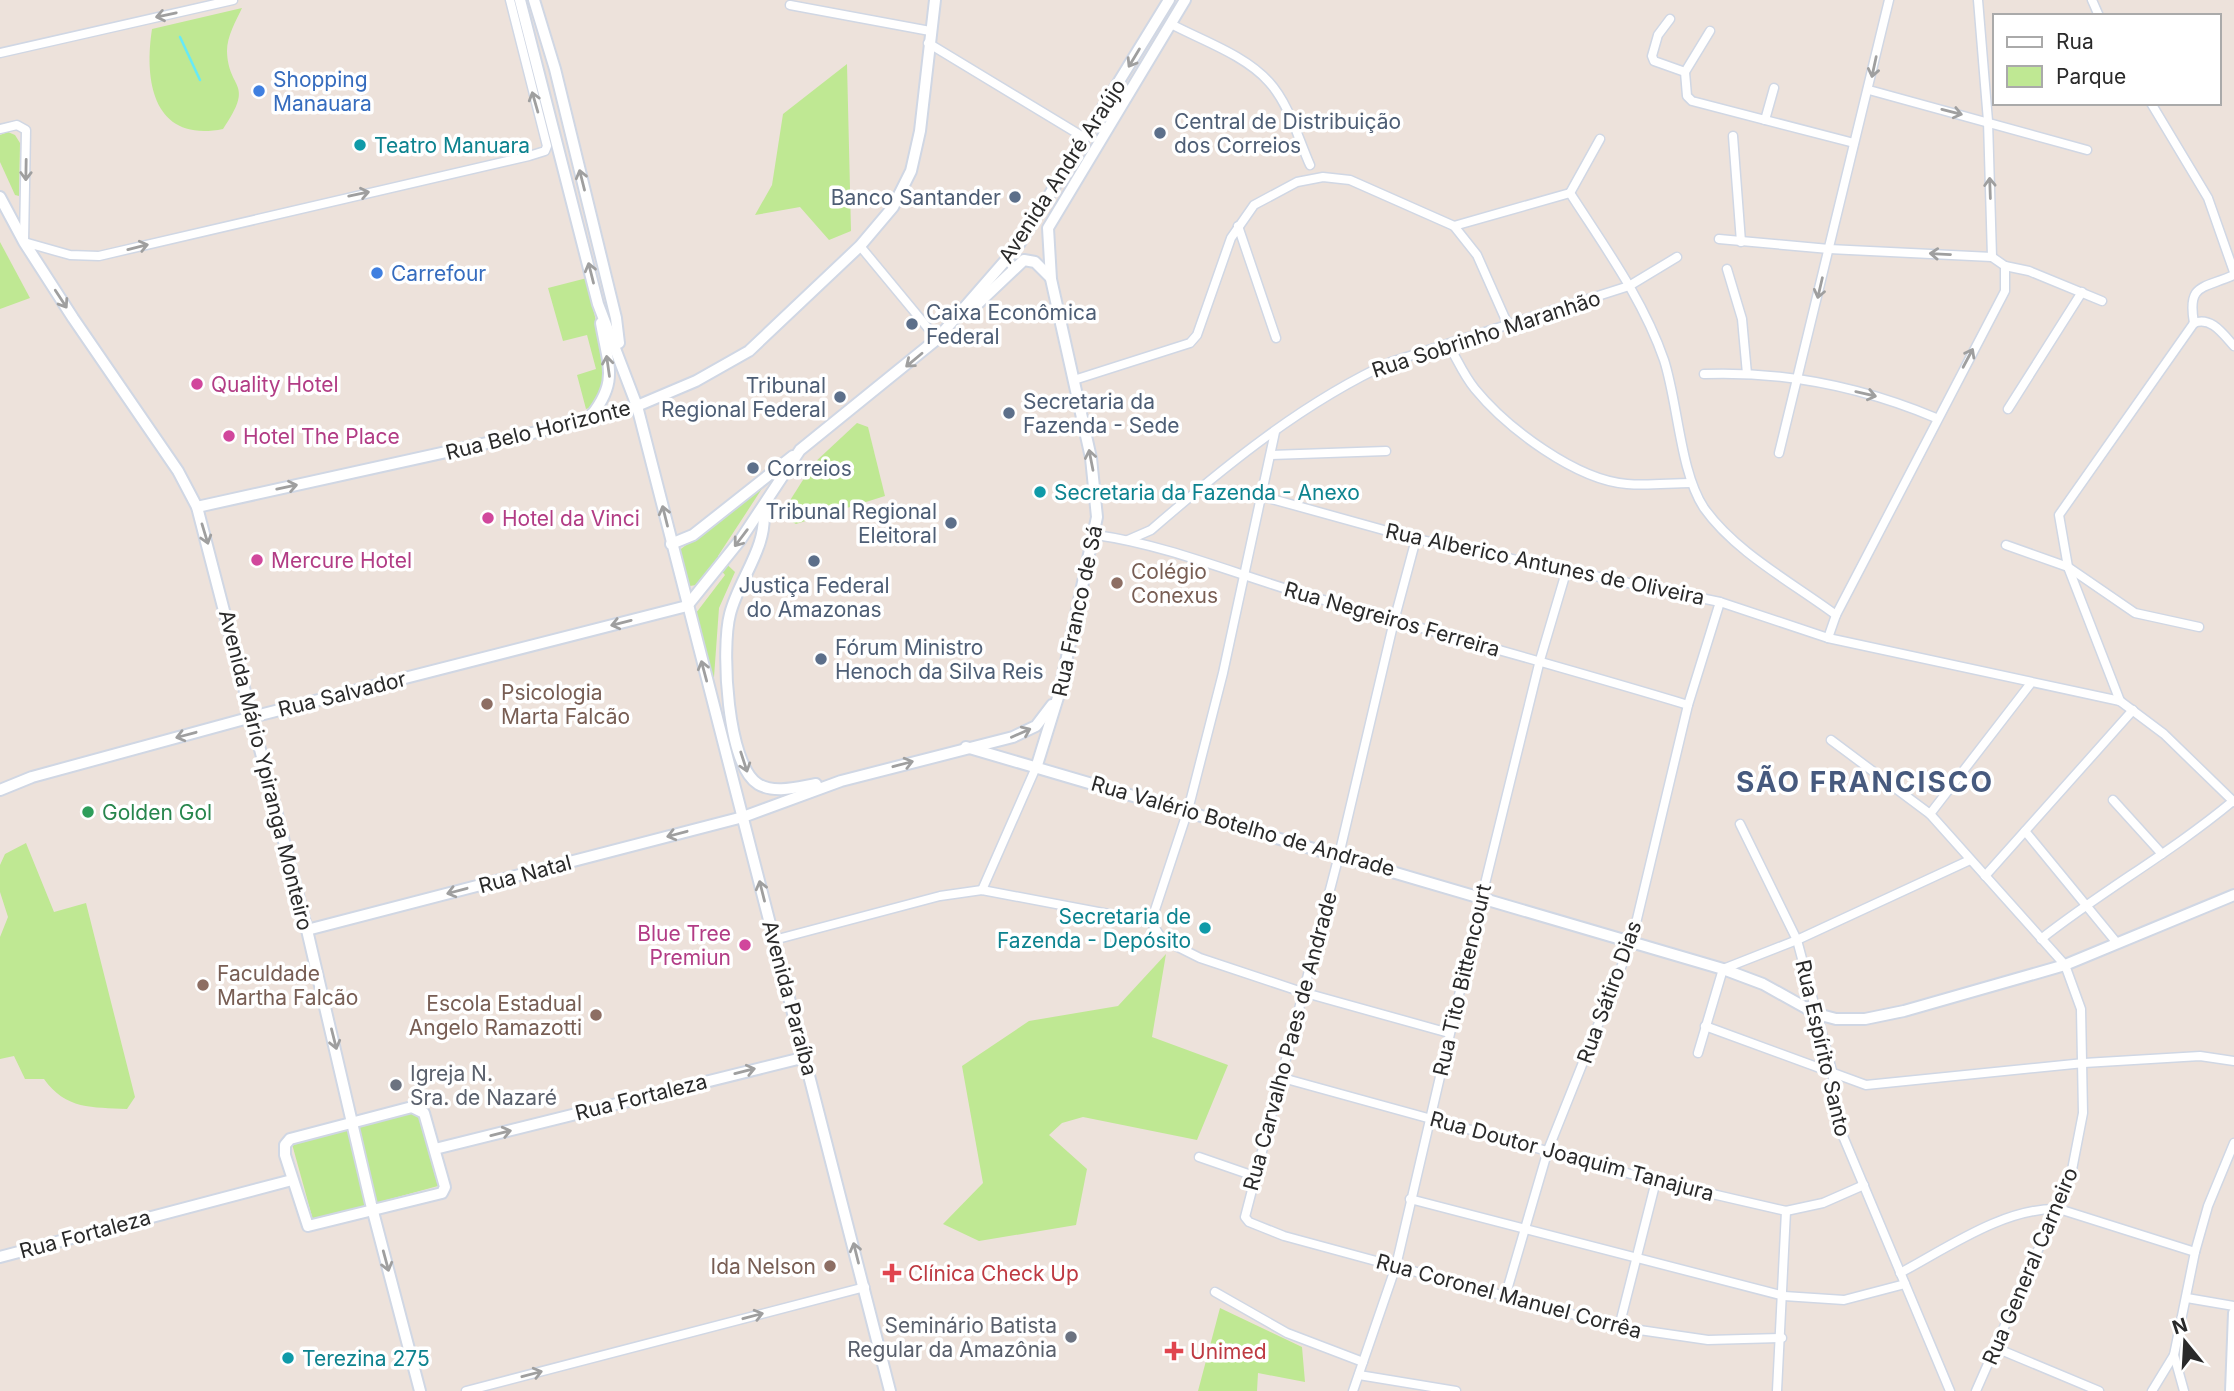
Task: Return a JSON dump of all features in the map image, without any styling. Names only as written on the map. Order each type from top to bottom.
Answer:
[{"type":"main road","points":[[520,0],[598,304],[610,383],[603,402],[587,421]]},
{"type":"main road","points":[[534,0],[555,69],[616,318],[621,360]]},
{"type":"main road","name":"Rua Belo Horizonte","points":[[197,507],[587,421],[637,406],[696,381],[749,351],[859,246],[893,207],[911,171],[920,131],[935,0]]},
{"type":"main road","name":"Avenida André Araújo","points":[[687,607],[763,508],[800,450],[937,339],[1018,246],[1169,0]]},
{"type":"main road","name":"Avenida André Araújo","points":[[1052,217],[1185,0]]},
{"type":"main road","points":[[521,46],[527,29]]},
{"type":"main road","name":"Avenida Mário Ypiranga Monteiro","points":[[0,197],[24,242],[178,471],[197,507],[307,930],[354,1121],[373,1213],[420,1391]]},
{"type":"main road","name":"Rua Franco de Sá","points":[[1038,765],[1059,694],[1096,535],[1095,481],[1051,279],[1047,240],[1052,217]]},
{"type":"main road","points":[[948,328],[1024,260],[1042,267],[1051,279]]},
{"type":"main road","points":[[598,304],[621,360]]},
{"type":"main road","name":"Avenida Paraíba","points":[[621,360],[637,406],[890,1391]]},
{"type":"main road","points":[[671,544],[693,535],[800,450]]},
{"type":"main road","points":[[763,508],[765,520],[760,543],[735,597],[724,647],[725,685],[738,742],[750,778],[765,788],[841,781]]},
{"type":"main road","name":"Rua Salvador","points":[[0,790],[32,777],[252,717],[687,607]]},
{"type":"main road","points":[[966,747],[1026,732],[1045,717],[1059,694]]},
{"type":"main road","name":"Rua Valério Botelho de Andrade","points":[[743,817],[841,781],[966,747],[1038,765],[1632,940],[1744,976],[1777,990],[1817,1014]]},
{"type":"main road","name":"Rua Natal","points":[[307,930],[743,817]]},
{"type":"main road","points":[[1817,1014],[1845,1020],[1883,1017],[2065,965],[2234,895]]},
{"type":"main road","name":"Rua Fortaleza","points":[[435,1149],[806,1057]]},
{"type":"main road","points":[[403,1108],[424,1112],[445,1186],[442,1193],[373,1213],[308,1226],[284,1148],[290,1139],[354,1121],[403,1108]]},
{"type":"main road","name":"Rua Fortaleza","points":[[0,1257],[292,1180]]},
{"type":"main road","points":[[2231,1391],[2234,1313]]},
{"type":"street","points":[[0,53],[233,0]]},
{"type":"street","points":[[0,129],[23,127],[28,137],[24,242],[70,255],[99,256],[529,156],[543,152],[547,146],[510,0]]},
{"type":"street","points":[[1779,453],[1889,0]]},
{"type":"street","points":[[1978,0],[1988,121],[1992,257]]},
{"type":"street","points":[[790,5],[929,37],[1085,138]]},
{"type":"street","points":[[1670,19],[1658,36],[1652,56],[1654,61],[1685,72]]},
{"type":"street","points":[[1171,24],[1246,64],[1269,83],[1286,110],[1310,165]]},
{"type":"street","points":[[1710,31],[1685,72],[1687,96],[1692,101],[1854,142]]},
{"type":"street","points":[[1765,120],[1773,88]]},
{"type":"street","points":[[1869,90],[2087,150]]},
{"type":"street","points":[[2152,105],[2214,212],[2234,273],[2202,286],[2194,293],[2191,306],[2194,323]]},
{"type":"street","points":[[1733,136],[1741,243]]},
{"type":"street","points":[[1454,226],[1570,193],[1600,139]]},
{"type":"street","points":[[1074,380],[1190,343],[1197,335],[1231,238],[1254,205],[1276,190],[1297,182],[1323,177],[1350,180],[1454,226],[1477,255],[1508,325]]},
{"type":"street","points":[[1570,193],[1644,311],[1663,359],[1675,402],[1691,483],[1719,527],[1740,547],[1836,615]]},
{"type":"street","points":[[1238,226],[1276,338]]},
{"type":"street","points":[[1719,239],[1829,249],[1992,257],[2005,266],[2029,271],[2102,301]]},
{"type":"street","points":[[859,246],[937,339]]},
{"type":"street","name":"Rua Sobrinho Maranhão","points":[[1128,540],[1151,530],[1275,432],[1364,374],[1629,286],[1677,257]]},
{"type":"street","points":[[1828,638],[1836,615],[1936,418],[2005,291],[2005,266]]},
{"type":"street","points":[[1727,269],[1742,318],[1747,374]]},
{"type":"street","points":[[2008,409],[2082,292]]},
{"type":"street","points":[[2041,939],[2086,903],[2191,836],[2233,801],[2164,734],[2120,701],[2068,567],[2058,526],[2062,510],[2194,323],[2201,321],[2211,324],[2234,346]]},
{"type":"street","points":[[1448,344],[1474,387],[1496,412],[1524,435],[1572,466],[1625,484],[1691,483]]},
{"type":"street","points":[[1704,374],[1799,378],[1893,400],[1936,418]]},
{"type":"street","points":[[1151,922],[1188,810],[1223,673],[1241,576],[1275,432]]},
{"type":"street","points":[[1271,455],[1386,451]]},
{"type":"street","name":"Rua Alberico Antunes de Oliveira","points":[[1261,496],[1416,539],[1720,602],[1828,638],[2120,701]]},
{"type":"street","name":"Rua Negreiros Ferreira","points":[[1096,535],[1128,540],[1241,576],[1540,660],[1688,705]]},
{"type":"street","name":"Rua Carvalho Paes de Andrade","points":[[1245,1217],[1279,1077],[1339,855],[1416,539]]},
{"type":"street","points":[[2006,545],[2068,567],[2135,613],[2199,627]]},
{"type":"street","name":"Rua Tito Bittencourt","points":[[1353,1391],[1396,1266],[1482,896],[1540,660],[1567,569]]},
{"type":"street","name":"Rua Sátiro Dias","points":[[1505,1297],[1548,1150],[1632,940],[1688,705],[1720,602]]},
{"type":"street","points":[[1930,814],[2031,683]]},
{"type":"street","points":[[1985,876],[2133,710]]},
{"type":"street","name":"Rua General Carneiro","points":[[1831,740],[1930,814],[2065,965],[2081,1009],[2084,1063],[2079,1146],[2059,1209],[1976,1391]]},
{"type":"street","name":"Rua Franco de Sá","points":[[982,890],[1038,765]]},
{"type":"street","points":[[2113,800],[2162,854]]},
{"type":"street","name":"Rua Espírito Santo","points":[[1740,824],[1797,940],[1832,1071],[1836,1118],[1950,1391]]},
{"type":"street","points":[[2025,831],[2117,943]]},
{"type":"street","points":[[1698,1053],[1723,969],[1797,940],[1970,860]]},
{"type":"street","points":[[774,940],[940,896],[982,890],[1151,922],[1163,939],[1173,947],[1302,992],[1449,1033]]},
{"type":"street","points":[[1706,1026],[1832,1071],[1850,1081],[1880,1086],[2084,1063],[2192,1056],[2234,1061]]},
{"type":"street","name":"Rua Doutor Joaquim Tanajura","points":[[1279,1077],[1656,1181],[1786,1211],[1822,1203],[1864,1185]]},
{"type":"street","points":[[2152,1391],[2174,1355],[2195,1252],[2208,1206],[2234,1143]]},
{"type":"street","points":[[1199,1157],[1254,1176]]},
{"type":"street","points":[[1619,1327],[1634,1259],[1656,1181]]},
{"type":"street","points":[[1410,1199],[1784,1296],[1844,1300],[1905,1284]]},
{"type":"street","points":[[1900,1273],[2014,1215],[2035,1209],[2059,1209],[2195,1252]]},
{"type":"street","points":[[1777,1391],[1782,1338],[1786,1211]]},
{"type":"street","name":"Rua Coronel Manuel Corrêa","points":[[1245,1217],[1249,1222],[1284,1236],[1619,1327],[1708,1340],[1782,1338]]},
{"type":"street","points":[[466,1391],[865,1287]]},
{"type":"street","points":[[1215,1292],[1287,1333],[1363,1362]]},
{"type":"street","points":[[2187,1298],[2234,1306]]},
{"type":"street","points":[[1996,1348],[2099,1391]]},
{"type":"street","points":[[2174,1355],[2183,1391]]},
{"type":"street","points":[[1359,1375],[1456,1391]]},
{"type":"green space","points":[[242,8],[227,45],[228,64],[239,94],[233,114],[223,129],[200,131],[181,127],[168,117],[158,104],[152,87],[152,29]]},
{"type":"green space","points":[[847,64],[851,231],[829,240],[800,207],[755,215],[772,185],[783,114]]},
{"type":"green space","points":[[8,132],[15,135],[20,143],[19,196],[15,195],[0,162],[0,135]]},
{"type":"green space","points":[[0,242],[30,298],[0,309]]},
{"type":"green space","points":[[587,278],[608,380],[600,404],[586,409],[577,375],[596,369],[587,335],[563,341],[548,288]]},
{"type":"green space","points":[[857,423],[868,427],[885,496],[796,524],[785,518],[784,510],[813,464]]},
{"type":"green space","points":[[765,484],[718,556],[735,572],[719,608],[714,677],[711,677],[696,613],[725,575],[714,562],[696,585],[690,586],[677,552]]},
{"type":"green space","points":[[26,843],[54,912],[86,903],[135,1097],[127,1109],[91,1107],[71,1102],[52,1089],[44,1079],[25,1079],[14,1056],[0,1059],[0,937],[8,917],[0,892],[0,865],[5,854]]},
{"type":"green space","points":[[1166,954],[1152,1037],[1228,1065],[1197,1140],[1083,1117],[1062,1123],[1049,1135],[1087,1169],[1076,1225],[979,1241],[943,1224],[983,1183],[962,1066],[1029,1021],[1118,1006]]},
{"type":"green space","points":[[418,1110],[438,1186],[313,1220],[292,1144]]},
{"type":"green space","points":[[1220,1308],[1302,1347],[1305,1382],[1258,1373],[1257,1391],[1198,1391]]},
{"type":"waterway","points":[[180,37],[200,80]]},
{"type":"place","name":"Shopping Manauara","points":[[259,91]]},
{"type":"place","name":"Central de Distribuição dos Correios","points":[[1160,133]]},
{"type":"place","name":"Teatro Manuara","points":[[360,145]]},
{"type":"place","name":"Banco Santander","points":[[1015,197]]},
{"type":"place","name":"Carrefour","points":[[377,273]]},
{"type":"place","name":"Caixa Econômica Federal","points":[[912,324]]},
{"type":"place","name":"Quality Hotel","points":[[197,384]]},
{"type":"place","name":"Tribunal Regional Federal","points":[[840,397]]},
{"type":"place","name":"Secretaria da Fazenda - Sede","points":[[1009,413]]},
{"type":"place","name":"Hotel The Place","points":[[229,436]]},
{"type":"place","name":"Correios","points":[[753,468]]},
{"type":"place","name":"Secretaria da Fazenda - Anexo","points":[[1040,492]]},
{"type":"place","name":"Hotel da Vinci","points":[[488,518]]},
{"type":"place","name":"Tribunal Regional Eleitoral","points":[[951,523]]},
{"type":"place","name":"Mercure Hotel","points":[[257,560]]},
{"type":"place","name":"Justiça Federal do Amazonas","points":[[814,561]]},
{"type":"place","name":"Colégio Conexus","points":[[1117,583]]},
{"type":"place","name":"Fórum Ministro Henoch da Silva Reis","points":[[821,659]]},
{"type":"place","name":"Psicologia Marta Falcão","points":[[487,704]]},
{"type":"place","name":"Golden Gol","points":[[88,812]]},
{"type":"place","name":"Secretaria de Fazenda - Depósito","points":[[1205,928]]},
{"type":"place","name":"Blue Tree Premiun","points":[[745,945]]},
{"type":"place","name":"Faculdade Martha Falcão","points":[[203,985]]},
{"type":"place","name":"Escola Estadual Angelo Ramazotti","points":[[596,1015]]},
{"type":"place","name":"Igreja N. Sra. de Nazaré","points":[[396,1085]]},
{"type":"place","name":"Ida Nelson","points":[[830,1266]]},
{"type":"place","name":"Clínica Check Up","points":[[892,1273]]},
{"type":"place","name":"Seminário Batista Regular da Amazônia","points":[[1071,1337]]},
{"type":"place","name":"Unimed","points":[[1174,1351]]},
{"type":"place","name":"Terezina 275","points":[[288,1358]]},
{"type":"district","name":"SÃO FRANCISCO","points":[[1865,782]]}]
